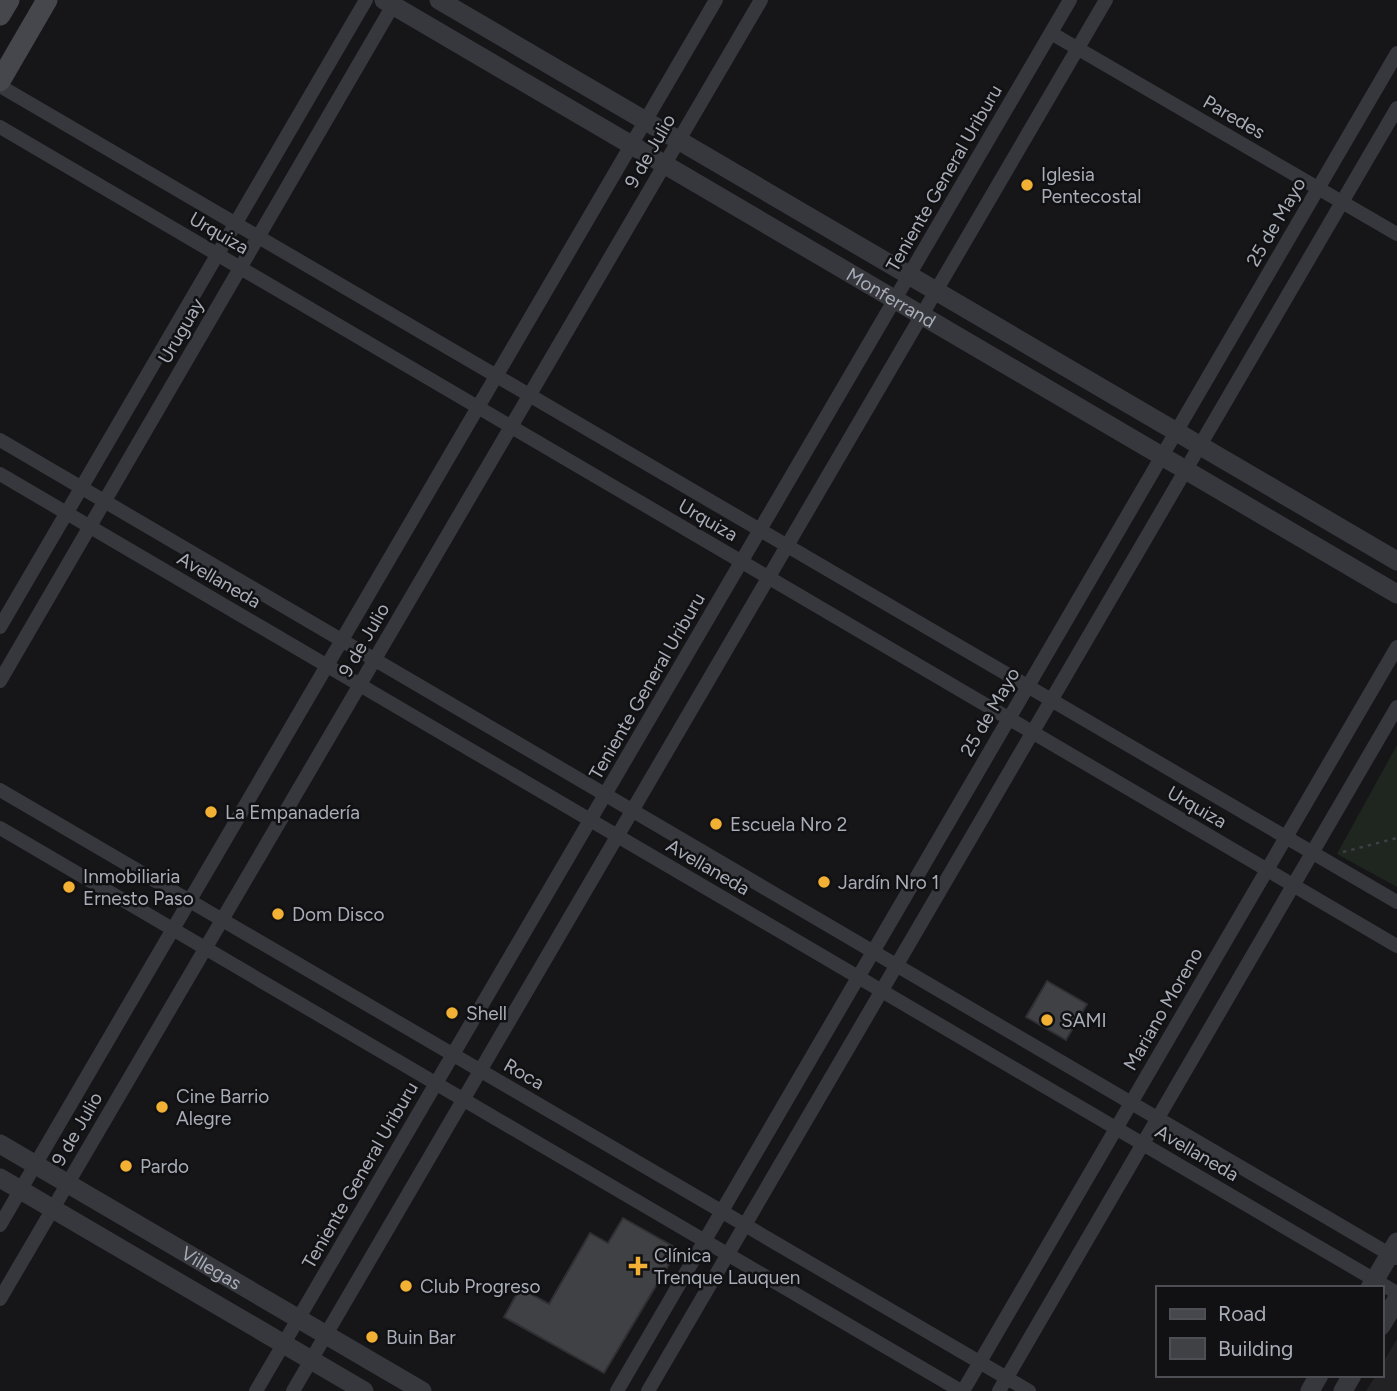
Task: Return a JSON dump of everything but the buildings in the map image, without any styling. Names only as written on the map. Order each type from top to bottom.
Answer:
[{"type":"main road","points":[[0,15],[9,0]]},
{"type":"main road","points":[[0,80],[47,0]]},
{"type":"street","name":"Uruguay","points":[[0,627],[366,0]]},
{"type":"street","name":"Monferrand","points":[[439,0],[1397,561]]},
{"type":"street","name":"9 de Julio","points":[[0,1225],[716,0]]},
{"type":"street","name":"9 de Julio","points":[[0,1299],[761,0]]},
{"type":"street","name":"Teniente General Uriburu","points":[[256,1391],[1070,0]]},
{"type":"street","points":[[293,1391],[1106,0]]},
{"type":"street","name":"Uruguay","points":[[0,681],[391,2]]},
{"type":"street","name":"Monferrand","points":[[391,2],[1397,594]]},
{"type":"street","name":"Paredes","points":[[1051,33],[1397,234]]},
{"type":"street","name":"25 de Mayo","points":[[617,1391],[1397,53]]},
{"type":"street","name":"Urquiza","points":[[0,86],[1397,902]]},
{"type":"street","points":[[648,1391],[1397,108]]},
{"type":"street","name":"Urquiza","points":[[0,127],[1397,946]]},
{"type":"street","name":"Avellaneda","points":[[0,440],[1131,1103],[1395,1252]]},
{"type":"street","name":"Avellaneda","points":[[0,474],[1116,1128],[1373,1284]]},
{"type":"street","name":"Mariano Moreno","points":[[962,1391],[1397,647]]},
{"type":"street","points":[[999,1391],[1397,707]]},
{"type":"street","name":"Roca","points":[[0,790],[1029,1391]]},
{"type":"street","points":[[0,828],[962,1391]]},
{"type":"street","name":"Villegas","points":[[0,1144],[422,1391]]},
{"type":"street","name":"Villegas","points":[[0,1178],[364,1391]]},
{"type":"street","points":[[1373,1284],[1395,1252]]},
{"type":"street","points":[[1383,1323],[1397,1299]]},
{"type":"path","points":[[1337,854],[1397,838]]},
{"type":"shaded area","points":[[1397,745],[1397,887],[1337,854]]},
{"type":"shaded area","points":[[1397,1339],[1397,1391],[1366,1391],[1375,1377],[1383,1377],[1383,1363]]},
{"type":"place","name":"Iglesia Pentecostal","points":[[1027,185]]},
{"type":"place","name":"La Empanadería","points":[[211,812]]},
{"type":"place","name":"Escuela Nro 2","points":[[716,824]]},
{"type":"place","name":"Jardín Nro 1","points":[[824,882]]},
{"type":"place","name":"Inmobiliaria Ernesto Paso","points":[[69,887]]},
{"type":"place","name":"Dom Disco","points":[[278,914]]},
{"type":"place","name":"Shell","points":[[452,1013]]},
{"type":"place","name":"SAMI","points":[[1047,1020]]},
{"type":"place","name":"Cine Barrio Alegre","points":[[162,1107]]},
{"type":"place","name":"Pardo","points":[[126,1166]]},
{"type":"place","name":"Clínica Trenque Lauquen","points":[[638,1266]]},
{"type":"place","name":"Club Progreso","points":[[406,1286]]},
{"type":"place","name":"Buin Bar","points":[[372,1337]]}]
